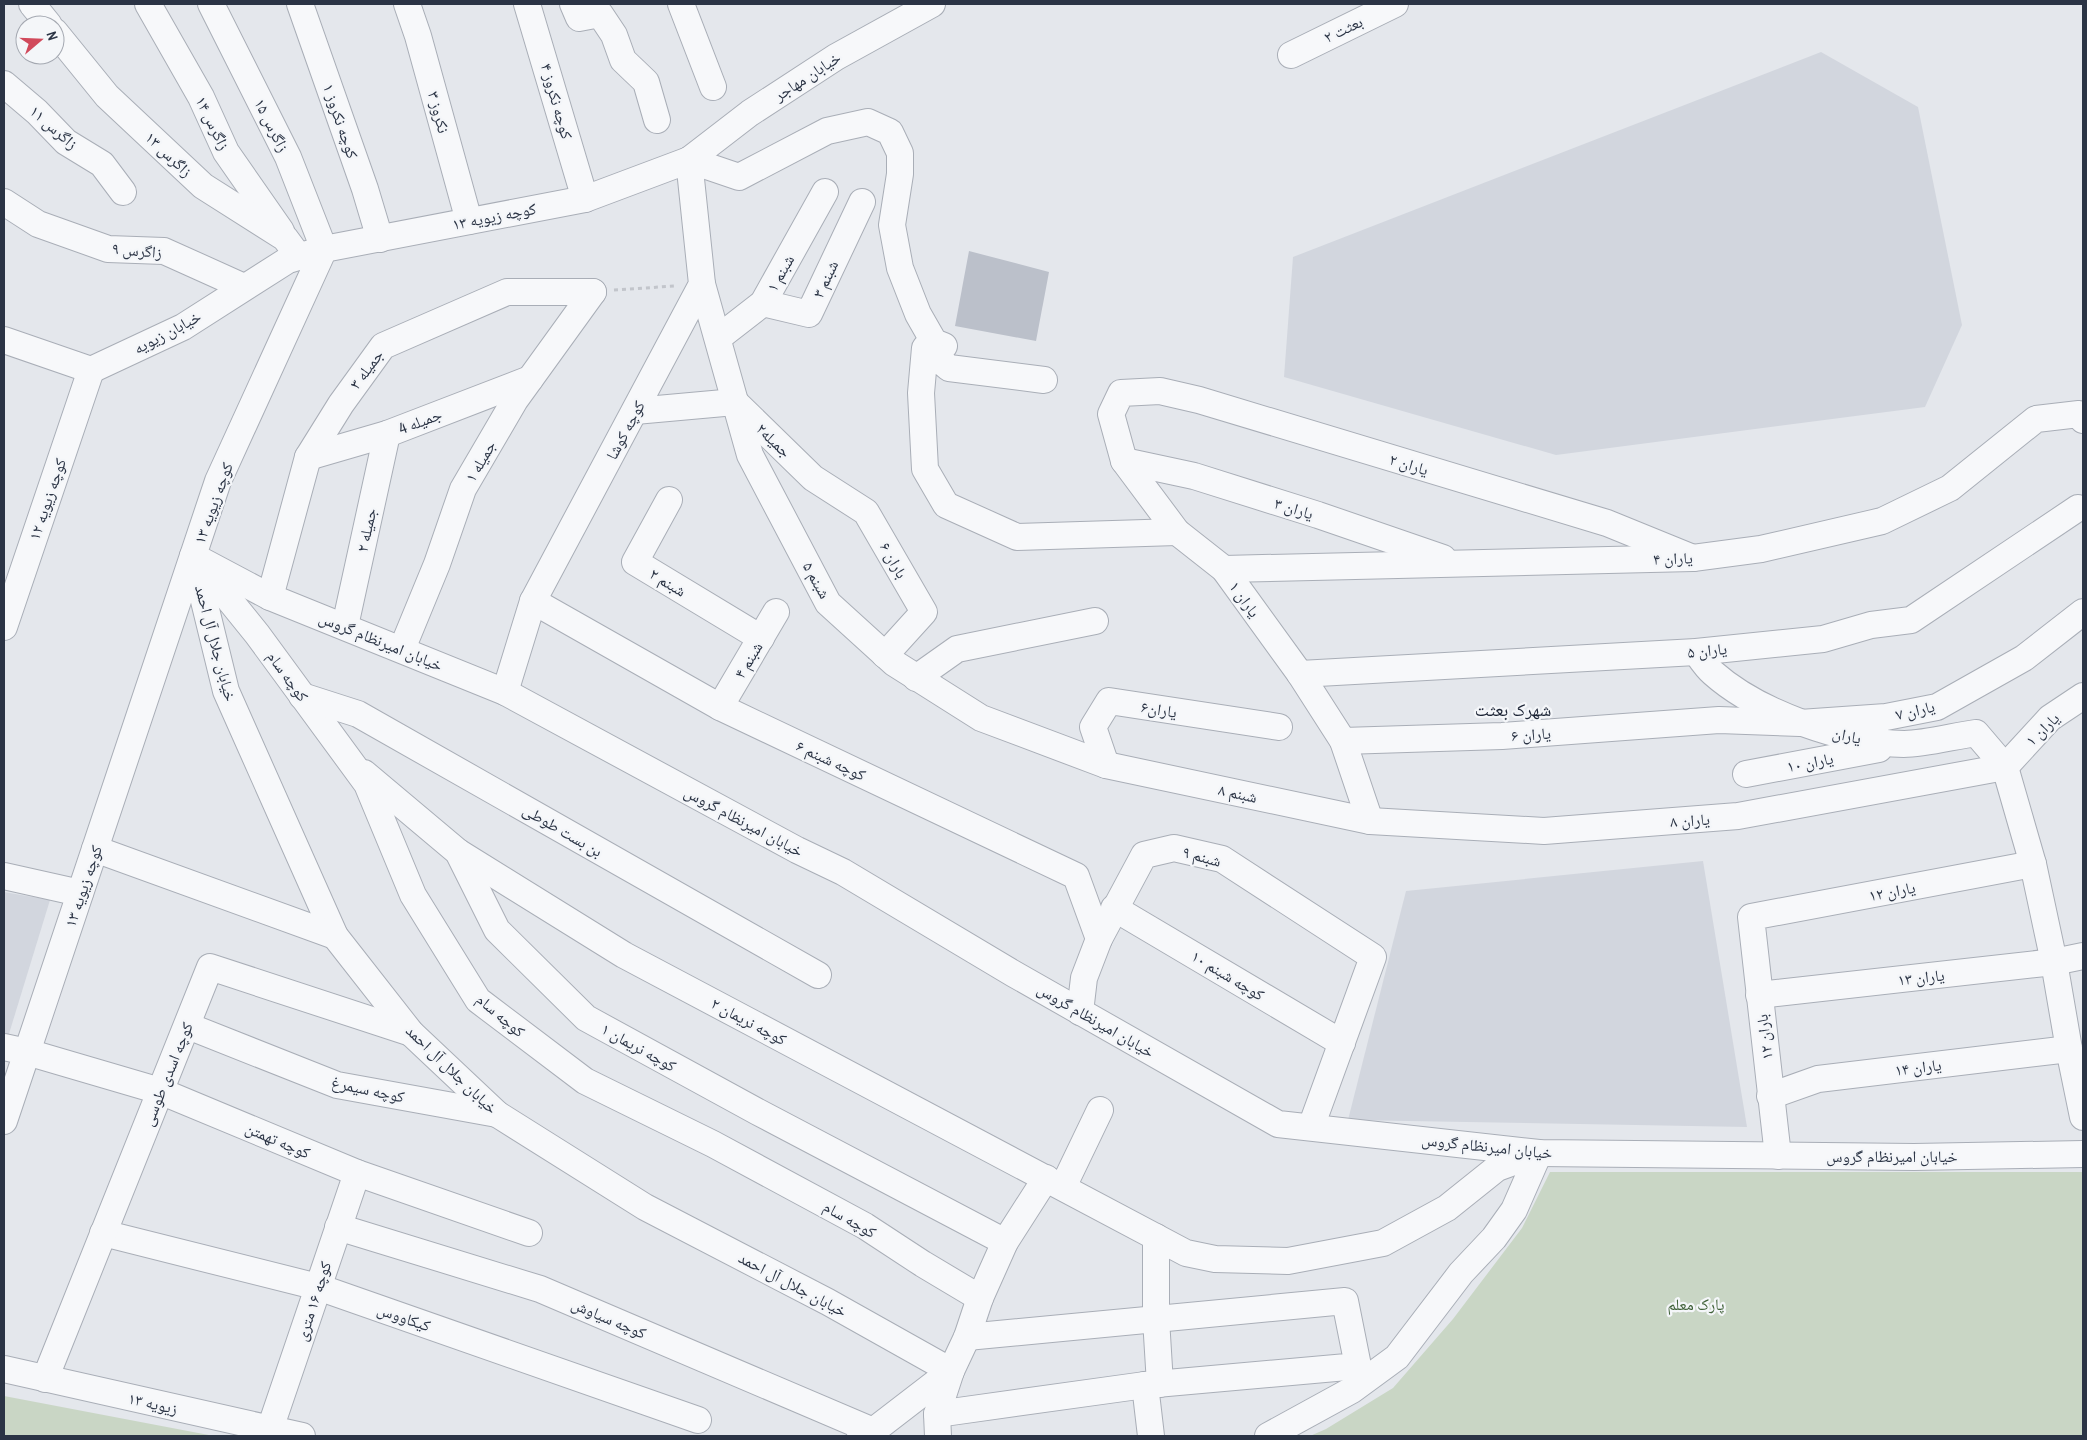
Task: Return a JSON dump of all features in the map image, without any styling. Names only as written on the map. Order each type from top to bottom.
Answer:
[{"type":"street","points":[[32,4],[41,15]]},
{"type":"street","name":"زاگرس ۱۴","points":[[148,4],[201,98],[226,152],[292,247]]},
{"type":"street","name":"زاگرس ۱۵","points":[[211,4],[288,157],[324,249]]},
{"type":"street","name":"کوچه نکروز ۱","points":[[300,4],[365,190],[380,239]]},
{"type":"street","name":"نکروز ۳","points":[[407,4],[423,53],[469,221]]},
{"type":"street","name":"کوچه نکروز ۴","points":[[527,4],[585,199]]},
{"type":"street","points":[[573,4],[579,18],[600,14],[614,35],[623,60],[646,82],[657,120]]},
{"type":"street","points":[[681,4],[712,87]]},
{"type":"street","name":"خیابان مهاجر","points":[[689,160],[750,114],[836,56],[932,4]]},
{"type":"street","name":"بعثت ۲","points":[[1291,55],[1395,4]]},
{"type":"street","name":"زاگرس ۱۳","points":[[65,44],[107,96],[203,186],[292,247]]},
{"type":"street","name":"زاگرس ۱۱","points":[[4,84],[37,112],[66,142],[102,164],[123,192]]},
{"type":"street","points":[[702,284],[689,160],[739,177],[827,131],[868,122],[890,132],[900,153],[900,174],[892,225],[900,268],[918,314],[934,342],[944,346]]},
{"type":"street","name":"کوچه زیویه ۱۳","points":[[4,1121],[15,1049],[80,893],[218,482],[324,249],[585,199],[689,160]]},
{"type":"street","name":"شبنم ۱","points":[[718,338],[763,303],[825,192]]},
{"type":"street","name":"زاگرس ۹","points":[[4,202],[38,224],[108,249],[164,250],[244,287]]},
{"type":"street","name":"شبنم ۳","points":[[763,303],[809,314],[862,202]]},
{"type":"street","name":"خیابان زیویه","points":[[91,370],[182,327],[288,260],[292,247],[324,249]]},
{"type":"street","name":"شبنم ۵","points":[[702,284],[750,455],[828,602],[885,655],[916,678],[981,718],[1106,765]]},
{"type":"street","name":"کوچه کوشا","points":[[505,692],[533,601],[702,284]]},
{"type":"street","name":"جمیله ۳","points":[[270,596],[296,509],[308,457],[341,404],[383,346],[507,292],[593,292]]},
{"type":"street","name":"جمیله ۱","points":[[402,649],[438,564],[464,489],[515,400],[593,292]]},
{"type":"street","points":[[4,340],[91,370]]},
{"type":"street","points":[[1044,380],[949,368],[925,348],[921,393],[925,469],[946,506],[1018,537],[1177,532]]},
{"type":"street","name":"کوچه زیویه ۱۲","points":[[4,627],[91,370]]},
{"type":"street","name":"جمیله 4","points":[[308,457],[387,434],[530,379]]},
{"type":"street","name":"یاران ۲","points":[[1121,393],[1160,391],[1199,400],[1607,524],[1693,558]]},
{"type":"street","name":"یاران ۱","points":[[1121,393],[1111,414],[1124,461],[1177,532],[1224,570],[1300,674],[1343,741],[1370,821]]},
{"type":"street","points":[[635,411],[735,402]]},
{"type":"street","name":"جمیله۲","points":[[735,402],[813,478]]},
{"type":"street","name":"یاران ۴","points":[[1224,570],[1693,558],[1761,549],[1882,521],[1950,488],[2036,419],[2080,414],[2083,420]]},
{"type":"street","name":"جمیله ۲","points":[[345,626],[387,434]]},
{"type":"street","name":"یاران ۳","points":[[1124,461],[1194,476],[1460,563]]},
{"type":"street","name":"باران ۶","points":[[813,478],[866,512],[924,612],[885,655]]},
{"type":"street","name":"شبنم ۲","points":[[669,500],[636,562],[761,638]]},
{"type":"street","name":"یاران ۵","points":[[1300,674],[1696,652],[1823,639],[1870,625],[1911,620],[2078,508]]},
{"type":"street","name":"خیابان امیرنظام گروس","points":[[193,556],[270,596],[505,692],[798,850],[843,872],[1080,1012],[1278,1124],[1539,1153],[1914,1157],[2083,1154]]},
{"type":"street","name":"کوچه سام","points":[[193,556],[257,634],[367,784],[412,895],[478,1000],[585,1081],[713,1144],[866,1226],[980,1298]]},
{"type":"street","name":"خیابان جلال آل احمد","points":[[193,556],[226,691],[335,936],[411,1033],[497,1114],[645,1207],[828,1302],[951,1371]]},
{"type":"street","name":"کوچه شبنم ۶","points":[[533,601],[720,707],[1076,876],[1099,939]]},
{"type":"street","name":"شبنم ۴","points":[[720,707],[776,612]]},
{"type":"street","name":"یاران ۷","points":[[1719,720],[1800,723],[1886,717],[1937,707],[2024,658],[2083,612]]},
{"type":"street","points":[[916,678],[957,649],[1095,621]]},
{"type":"street","name":"یاران","points":[[1696,652],[1712,673],[1749,698],[1800,723],[1848,738],[1905,744],[1976,733],[2005,767]]},
{"type":"street","name":"بن بست طوطی","points":[[302,696],[358,714],[818,975]]},
{"type":"street","name":"یاران ۱","points":[[2005,767],[2050,718],[2083,696]]},
{"type":"street","name":"یاران۶","points":[[1106,765],[1093,727],[1109,701],[1279,727]]},
{"type":"street","name":"یاران ۶","points":[[1343,741],[1502,736],[1719,720]]},
{"type":"street","name":"یاران ۱۰","points":[[1746,774],[1905,744]]},
{"type":"street","name":"کوچه نریمان ۱","points":[[350,761],[458,852],[497,930],[586,1018],[758,1112],[1005,1242]]},
{"type":"street","name":"شبنم ۸","points":[[1106,765],[1370,821]]},
{"type":"street","points":[[2005,767],[2033,864],[2054,962],[2083,1117]]},
{"type":"street","name":"یاران ۸","points":[[1370,821],[1544,831],[1738,816],[2005,767]]},
{"type":"street","name":"شبنم ۹","points":[[1080,1012],[1084,978],[1099,939],[1144,855],[1174,848],[1222,859],[1373,957],[1342,1043]]},
{"type":"street","points":[[95,849],[335,936]]},
{"type":"street","name":"کوچه نریمان ۲","points":[[458,852],[624,955],[1186,1253],[1215,1259],[1288,1261],[1383,1243],[1447,1208],[1497,1168],[1539,1153]]},
{"type":"street","name":"یاران ۱۲","points":[[1751,917],[2033,864]]},
{"type":"street","points":[[4,876],[80,893]]},
{"type":"street","name":"کوچه شبنم ۱۰","points":[[1114,908],[1342,1043]]},
{"type":"street","name":"باران ۱۲","points":[[1751,917],[1778,1156]]},
{"type":"street","name":"یاران ۱۳","points":[[1759,995],[2054,962],[2083,956]]},
{"type":"street","name":"کوچه اسدی طوسی","points":[[45,1378],[188,1026],[210,967],[411,1033]]},
{"type":"street","name":"کوچه سیمرغ","points":[[188,1026],[337,1086],[497,1114]]},
{"type":"street","points":[[1312,1127],[1342,1043]]},
{"type":"street","name":"کوچه تهمتن","points":[[15,1049],[160,1091],[357,1173],[529,1233]]},
{"type":"street","name":"یاران ۱۴","points":[[1770,1096],[1818,1079],[2069,1049]]},
{"type":"street","points":[[967,1337],[1346,1301],[1358,1366],[1153,1385],[937,1425],[951,1371],[967,1337],[980,1298],[1005,1242],[1055,1183],[1100,1110]]},
{"type":"street","points":[[1268,1436],[1352,1390],[1397,1357],[1461,1273],[1494,1238],[1514,1210],[1539,1153]]},
{"type":"street","name":"کوچه ۱۶ متری","points":[[270,1429],[357,1173]]},
{"type":"street","name":"کوچه سیاوش","points":[[338,1227],[540,1289],[866,1434]]},
{"type":"street","name":"کیکاووس","points":[[103,1233],[318,1287],[698,1420]]},
{"type":"street","points":[[1151,1436],[1156,1319],[1156,1237]]},
{"type":"street","name":"زیویه ۱۳","points":[[4,1369],[302,1436]]},
{"type":"street","points":[[866,1434],[951,1371]]},
{"type":"path","points":[[593,292],[702,284]]},
{"type":"shaded area","points":[[1821,52],[1918,107],[1962,325],[1925,407],[1556,455],[1284,377],[1293,257]]},
{"type":"shaded area","points":[[1703,861],[1747,1127],[1348,1120],[1406,891]]},
{"type":"shaded area","points":[[4,892],[50,900],[8,1037],[4,1037]]},
{"type":"green space","name":"پارک معلم","points":[[1550,1172],[2083,1172],[2083,1436],[1310,1436],[1326,1429],[1393,1388],[1453,1319],[1522,1228]]},
{"type":"green space","points":[[4,1396],[214,1436],[4,1436]]},
{"type":"building","points":[[969,251],[1049,272],[1036,341],[955,326]]},
{"type":"district","name":"شهرک بعثت","points":[[1513,710]]}]
